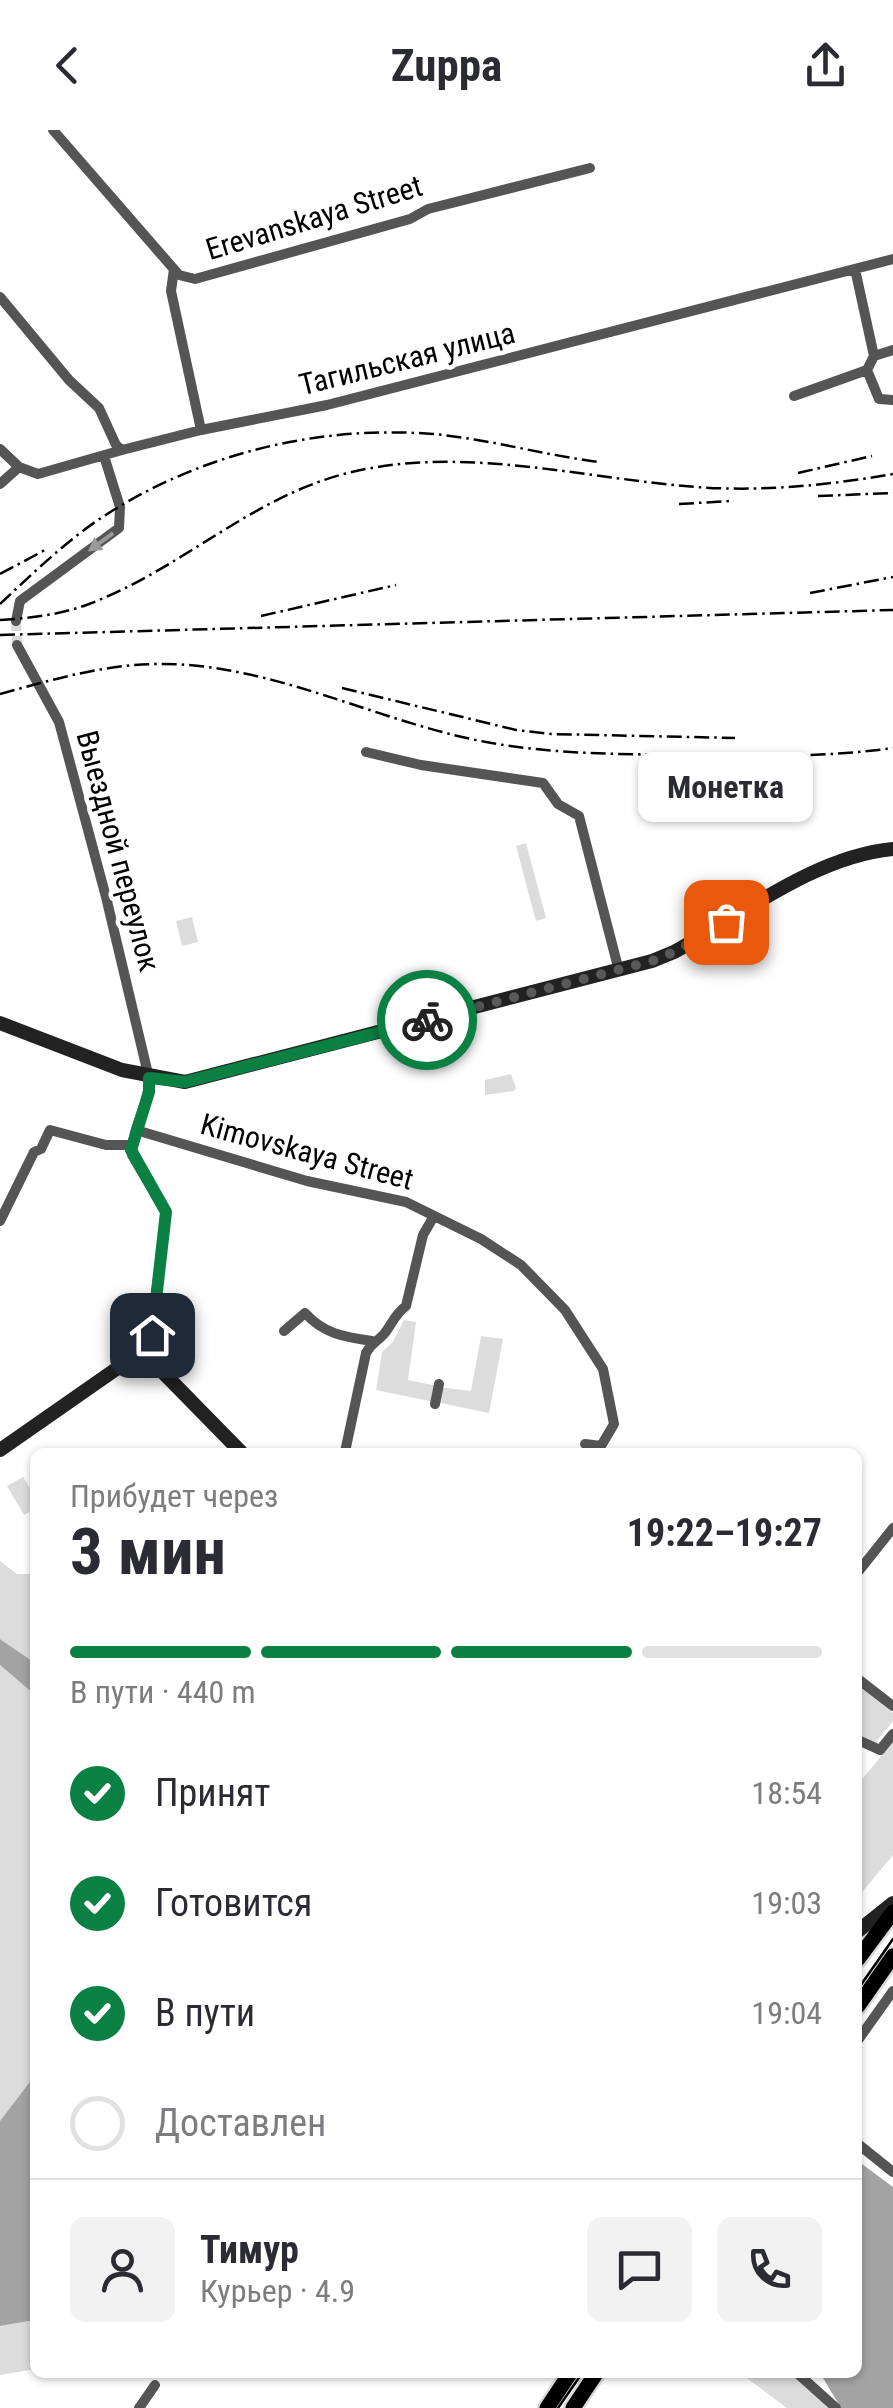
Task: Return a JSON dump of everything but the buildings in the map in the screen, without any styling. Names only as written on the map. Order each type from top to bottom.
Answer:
[{"type":"main road","points":[[0,1023],[149,1078],[185,1082],[619,971],[674,952],[839,860],[893,849]]},
{"type":"main road","points":[[0,1450],[142,1351],[236,1448]]},
{"type":"main road","points":[[862,1928],[893,1903]]},
{"type":"main road","points":[[862,1955],[893,1912]]},
{"type":"main road","points":[[862,1960],[893,1954]]},
{"type":"main road","points":[[862,2000],[893,1954]]},
{"type":"main road","points":[[547,2408],[567,2378]]},
{"type":"main road","points":[[572,2408],[593,2378]]},
{"type":"street","name":"Erevanskaya Street","points":[[54,130],[179,275],[195,279],[410,219],[428,209],[590,168]]},
{"type":"street","name":"Тагильская улица","points":[[19,467],[38,474],[201,430],[327,405],[893,259]]},
{"type":"street","points":[[174,268],[171,291],[201,430]]},
{"type":"street","points":[[794,396],[867,370],[874,356],[855,269]]},
{"type":"street","points":[[0,297],[68,380],[99,408],[122,450]]},
{"type":"street","points":[[874,356],[893,350]]},
{"type":"street","points":[[867,370],[879,399],[893,400]]},
{"type":"street","points":[[0,448],[19,467],[0,484]]},
{"type":"street","points":[[16,621],[20,601],[119,528],[120,507],[104,456]]},
{"type":"street","name":"Выездной переулок","points":[[17,645],[59,722],[149,1078]]},
{"type":"street","points":[[366,752],[421,765],[543,782],[558,804],[579,816],[619,971]]},
{"type":"street","points":[[142,1351],[152,1335],[166,1212],[134,1160],[132,1145],[149,1092],[149,1078]]},
{"type":"street","points":[[0,1221],[34,1152],[41,1150],[50,1130],[106,1145],[132,1145]]},
{"type":"street","name":"Kimovskaya Street","points":[[136,1130],[307,1181],[406,1202],[521,1265],[574,1324],[603,1369],[614,1424],[601,1446],[586,1444]]},
{"type":"street","points":[[346,1448],[366,1353],[372,1341],[385,1334],[406,1306],[423,1236],[434,1216]]},
{"type":"street","points":[[284,1331],[305,1312],[318,1328],[341,1337],[372,1341]]},
{"type":"street","points":[[435,1404],[439,1384]]},
{"type":"street","points":[[862,1567],[893,1528]]},
{"type":"street","points":[[862,1682],[893,1706]]},
{"type":"street","points":[[862,1742],[880,1750],[893,1734]]},
{"type":"street","points":[[862,2034],[893,1991]]},
{"type":"street","points":[[862,2147],[893,2172]]},
{"type":"street","points":[[803,2378],[836,2408]]},
{"type":"street","points":[[138,2408],[155,2384]]},
{"type":"shaded area","points":[[526,843],[546,918],[536,921],[516,846]]},
{"type":"shaded area","points":[[192,917],[198,942],[182,946],[176,921]]},
{"type":"shaded area","points":[[511,1074],[514,1091],[485,1095],[485,1080]]},
{"type":"shaded area","points":[[404,1320],[416,1322],[408,1380],[437,1386],[434,1402],[376,1390],[382,1352],[393,1342]]},
{"type":"shaded area","points":[[481,1336],[503,1339],[489,1413],[436,1402],[439,1387],[471,1391]]},
{"type":"shaded area","points":[[23,1477],[30,1488],[30,1512],[24,1515],[7,1486]]},
{"type":"shaded area","points":[[0,1561],[17,1574],[30,1574],[30,1660],[0,1639]]},
{"type":"shaded area","points":[[0,1639],[30,1660],[30,1691],[0,1665]]},
{"type":"shaded area","points":[[0,1665],[30,1691],[30,2082],[0,2121]]},
{"type":"shaded area","points":[[862,1688],[893,1713],[893,1721],[873,1746],[862,1737]]},
{"type":"shaded area","points":[[893,1742],[893,1855],[862,1892],[862,1779]]},
{"type":"shaded area","points":[[30,2082],[30,2321],[0,2326],[0,2121]]},
{"type":"shaded area","points":[[862,2164],[893,2187],[893,2408],[841,2408],[823,2378],[862,2378]]},
{"type":"shaded area","points":[[30,2321],[30,2370],[0,2375],[0,2326]]},
{"type":"shaded area","points":[[747,2378],[799,2378],[828,2408],[787,2408]]},
{"type":"tunnel","points":[[16,621],[17,645]]},
{"type":"tram line","points":[[862,1983],[893,1939]]},
{"type":"tram line","points":[[558,2408],[579,2378]]},
{"type":"railway","points":[[0,604],[72,539],[136,497],[176,477],[259,449],[345,434],[389,432],[433,434],[599,462]]},
{"type":"railway","points":[[798,473],[872,456]]},
{"type":"railway","points":[[0,620],[45,615],[89,604],[159,570],[292,493],[366,469],[407,463],[490,463],[656,483],[746,489],[893,474]]},
{"type":"railway","points":[[818,496],[893,493]]},
{"type":"railway","points":[[679,504],[731,501]]},
{"type":"railway","points":[[0,574],[45,550]]},
{"type":"railway","points":[[810,593],[893,577]]},
{"type":"railway","points":[[261,616],[396,585]]},
{"type":"railway","points":[[0,635],[893,610]]},
{"type":"railway","points":[[0,694],[116,667],[196,666],[275,681],[432,729],[523,748],[761,756],[893,748]]},
{"type":"railway","points":[[342,688],[516,730],[735,738]]},
{"type":"way so far","points":[[427,1020],[652,961],[726,922]]},
{"type":"place","name":"Монетка","points":[[726,922]]},
{"type":"route","points":[[152,1335],[166,1212],[131,1150],[149,1092],[149,1078],[185,1082],[427,1020]]}]
